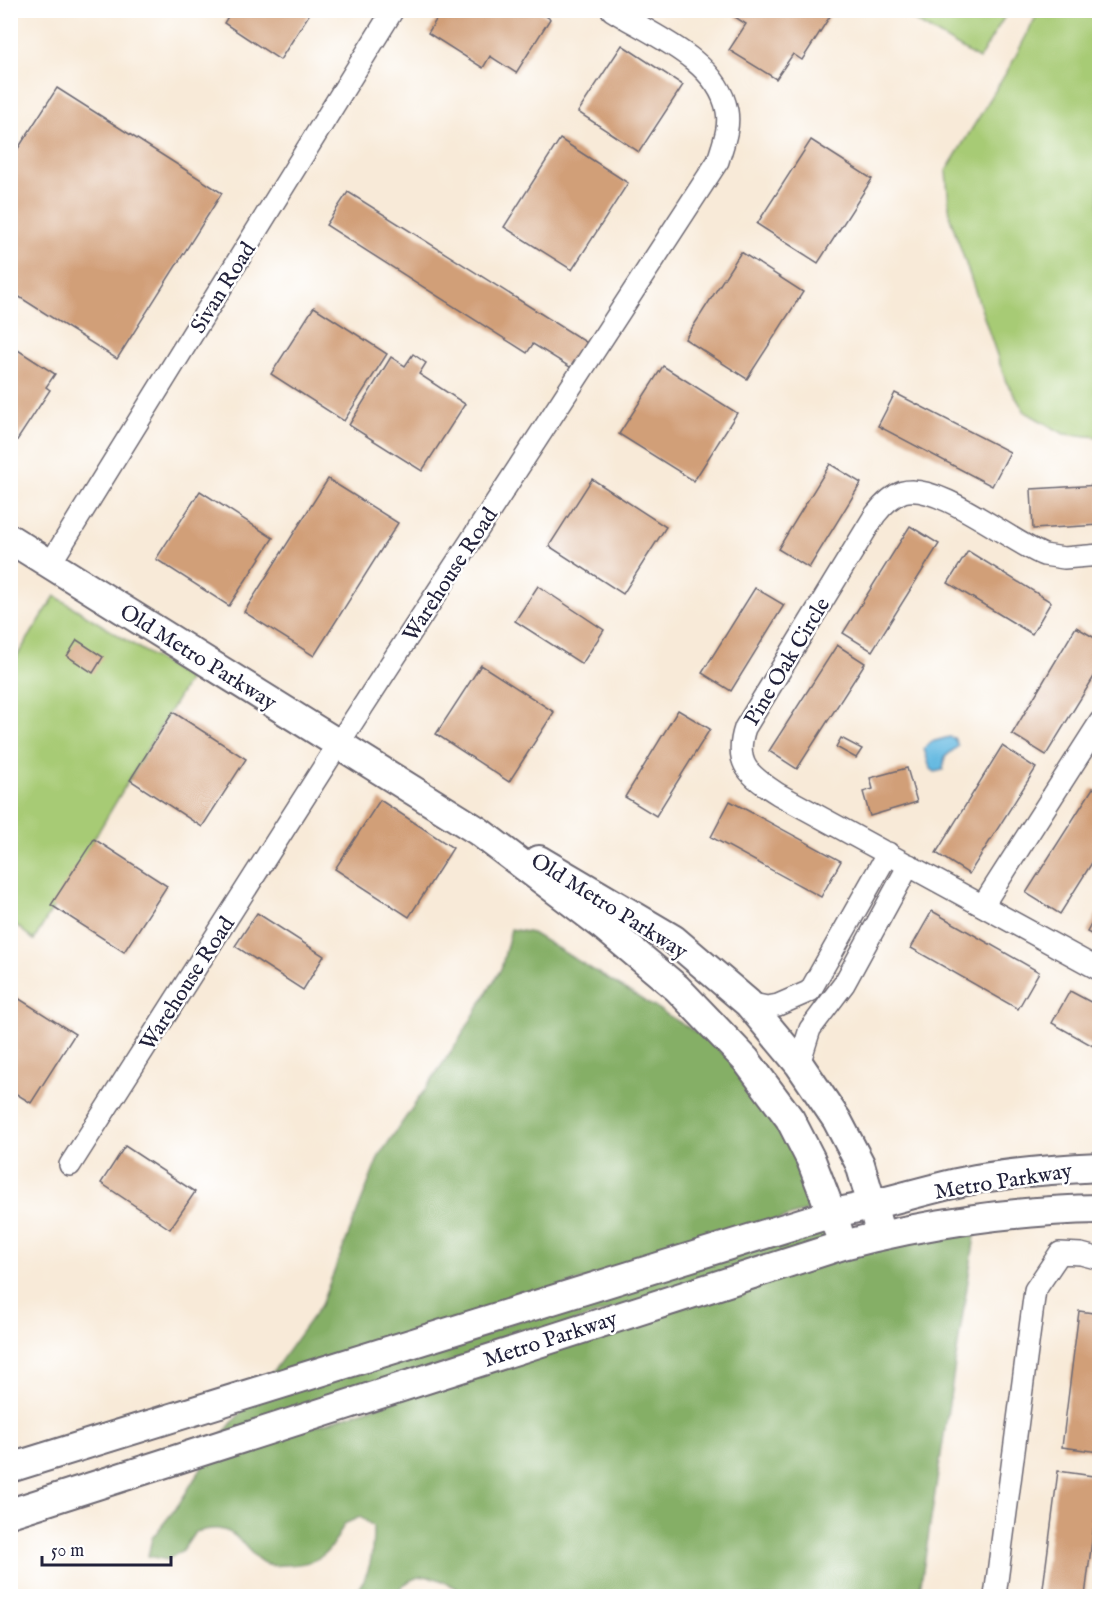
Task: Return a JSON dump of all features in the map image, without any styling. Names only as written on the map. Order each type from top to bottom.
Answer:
[{"type":"main road","name":"Old Metro Parkway","points":[[10,539],[478,831],[602,925],[677,988],[746,1060],[790,1119],[811,1160],[843,1245]]},
{"type":"main road","name":"Old Metro Parkway","points":[[478,831],[549,864],[664,934],[748,1003],[800,1064],[837,1120],[859,1161],[881,1235]]},
{"type":"main road","points":[[602,925],[602,920],[606,917],[624,918],[664,934]]},
{"type":"main road","name":"Metro Parkway","points":[[10,1468],[833,1214],[974,1180],[1042,1170],[1100,1167]]},
{"type":"main road","name":"Metro Parkway","points":[[10,1514],[194,1456],[579,1328],[843,1245],[881,1235],[1011,1215],[1100,1209]]},
{"type":"street","name":"Sivan Road","points":[[50,564],[393,10]]},
{"type":"street","name":"Warehouse Road","points":[[70,1165],[339,743],[718,160],[727,135],[727,111],[719,89],[688,57],[612,10]]},
{"type":"street","name":"Pine Oak Circle","points":[[1100,555],[1064,558],[1044,555],[927,492],[903,492],[891,498],[875,515],[745,728],[740,752],[743,762],[757,781],[1100,970]]},
{"type":"street","points":[[983,906],[1100,722]]},
{"type":"street","points":[[748,1003],[767,1007],[778,1005],[810,991],[888,853]]},
{"type":"street","points":[[800,1064],[810,1029],[844,984],[909,865]]},
{"type":"street","points":[[860,903],[881,915]]},
{"type":"street","points":[[810,991],[831,1002]]},
{"type":"street","points":[[995,1596],[1035,1290],[1060,1253],[1081,1254],[1100,1259]]},
{"type":"green space","points":[[898,11],[1008,11],[979,59]]},
{"type":"green space","points":[[1039,11],[1099,11],[1099,437],[1064,434],[1025,412],[1006,382],[950,217],[946,171],[1011,65]]},
{"type":"green space","points":[[55,596],[189,679],[34,940],[11,921],[10,667]]},
{"type":"green space","points":[[511,929],[532,933],[724,1049],[781,1124],[820,1207],[269,1377],[321,1305],[379,1156],[459,1040],[501,969]]},
{"type":"green space","points":[[977,1223],[919,1596],[470,1596],[439,1579],[421,1577],[403,1586],[393,1596],[352,1596],[364,1580],[373,1546],[373,1526],[360,1517],[344,1524],[334,1543],[322,1556],[306,1563],[268,1565],[259,1560],[233,1534],[215,1529],[195,1532],[183,1550],[167,1560],[148,1556],[152,1538],[179,1504],[205,1462],[846,1254]]},
{"type":"green space","points":[[827,1225],[831,1238],[220,1437],[247,1405]]},
{"type":"water","points":[[949,737],[954,738],[958,746],[945,757],[943,770],[935,772],[930,768],[924,749],[931,742]]},
{"type":"building","points":[[232,10],[312,10],[280,60],[224,23]]},
{"type":"building","points":[[442,10],[537,10],[550,19],[516,73],[490,56],[483,68],[428,33]]},
{"type":"building","points":[[739,10],[834,10],[802,60],[793,54],[776,79],[729,50],[746,24],[735,17]]},
{"type":"building","points":[[622,45],[683,85],[639,152],[578,112]]},
{"type":"building","points":[[57,88],[222,193],[117,359],[10,291],[10,161]]},
{"type":"building","points":[[560,139],[628,183],[572,270],[504,227]]},
{"type":"building","points":[[811,140],[872,179],[818,263],[757,224]]},
{"type":"building","points":[[348,192],[589,344],[573,369],[533,344],[527,353],[326,225]]},
{"type":"building","points":[[741,252],[803,292],[747,379],[685,339]]},
{"type":"building","points":[[314,307],[387,354],[344,421],[271,374]]},
{"type":"building","points":[[10,345],[55,374],[46,387],[50,390],[10,451]]},
{"type":"building","points":[[413,354],[426,363],[419,374],[465,404],[422,471],[349,425],[391,357],[405,366]]},
{"type":"building","points":[[663,366],[737,413],[694,481],[619,434]]},
{"type":"building","points":[[895,393],[1010,452],[992,486],[878,426]]},
{"type":"building","points":[[830,464],[861,483],[809,568],[778,549]]},
{"type":"building","points":[[328,479],[398,523],[314,656],[244,612]]},
{"type":"building","points":[[592,479],[666,527],[623,594],[549,546]]},
{"type":"building","points":[[1100,485],[1100,525],[1033,529],[1031,489]]},
{"type":"building","points":[[200,491],[273,538],[229,606],[156,559]]},
{"type":"building","points":[[910,526],[939,544],[872,651],[843,633]]},
{"type":"building","points":[[968,551],[1051,602],[1032,634],[948,583]]},
{"type":"building","points":[[538,586],[604,630],[582,664],[515,621]]},
{"type":"building","points":[[755,588],[784,605],[731,691],[702,673]]},
{"type":"building","points":[[1076,627],[1100,641],[1100,667],[1046,755],[1012,734]]},
{"type":"building","points":[[77,640],[103,657],[93,673],[67,656]]},
{"type":"building","points":[[837,645],[865,663],[797,769],[769,751]]},
{"type":"building","points":[[481,665],[554,712],[509,782],[436,734]]},
{"type":"building","points":[[678,710],[710,729],[656,816],[625,797]]},
{"type":"building","points":[[173,712],[246,759],[202,827],[130,780]]},
{"type":"building","points":[[841,738],[862,749],[856,758],[836,747]]},
{"type":"building","points":[[1002,746],[1036,768],[969,874],[936,853]]},
{"type":"building","points":[[907,768],[917,802],[870,816],[863,792],[873,789],[870,778]]},
{"type":"building","points":[[1093,788],[1100,792],[1100,850],[1060,914],[1026,893]]},
{"type":"building","points":[[380,800],[453,848],[409,917],[335,869]]},
{"type":"building","points":[[730,801],[841,861],[821,897],[711,837]]},
{"type":"building","points":[[94,839],[167,886],[124,952],[51,905]]},
{"type":"building","points":[[1100,908],[1100,939],[1087,932]]},
{"type":"building","points":[[932,911],[1039,972],[1018,1009],[911,948]]},
{"type":"building","points":[[257,913],[324,956],[303,990],[235,946]]},
{"type":"building","points":[[1070,991],[1100,1007],[1100,1050],[1052,1023]]},
{"type":"building","points":[[10,993],[75,1034],[31,1103],[10,1090]]},
{"type":"building","points":[[125,1146],[195,1192],[170,1229],[101,1183]]},
{"type":"building","points":[[1079,1311],[1100,1314],[1100,1452],[1062,1447]]},
{"type":"building","points":[[1058,1471],[1100,1477],[1085,1596],[1042,1596]]}]
